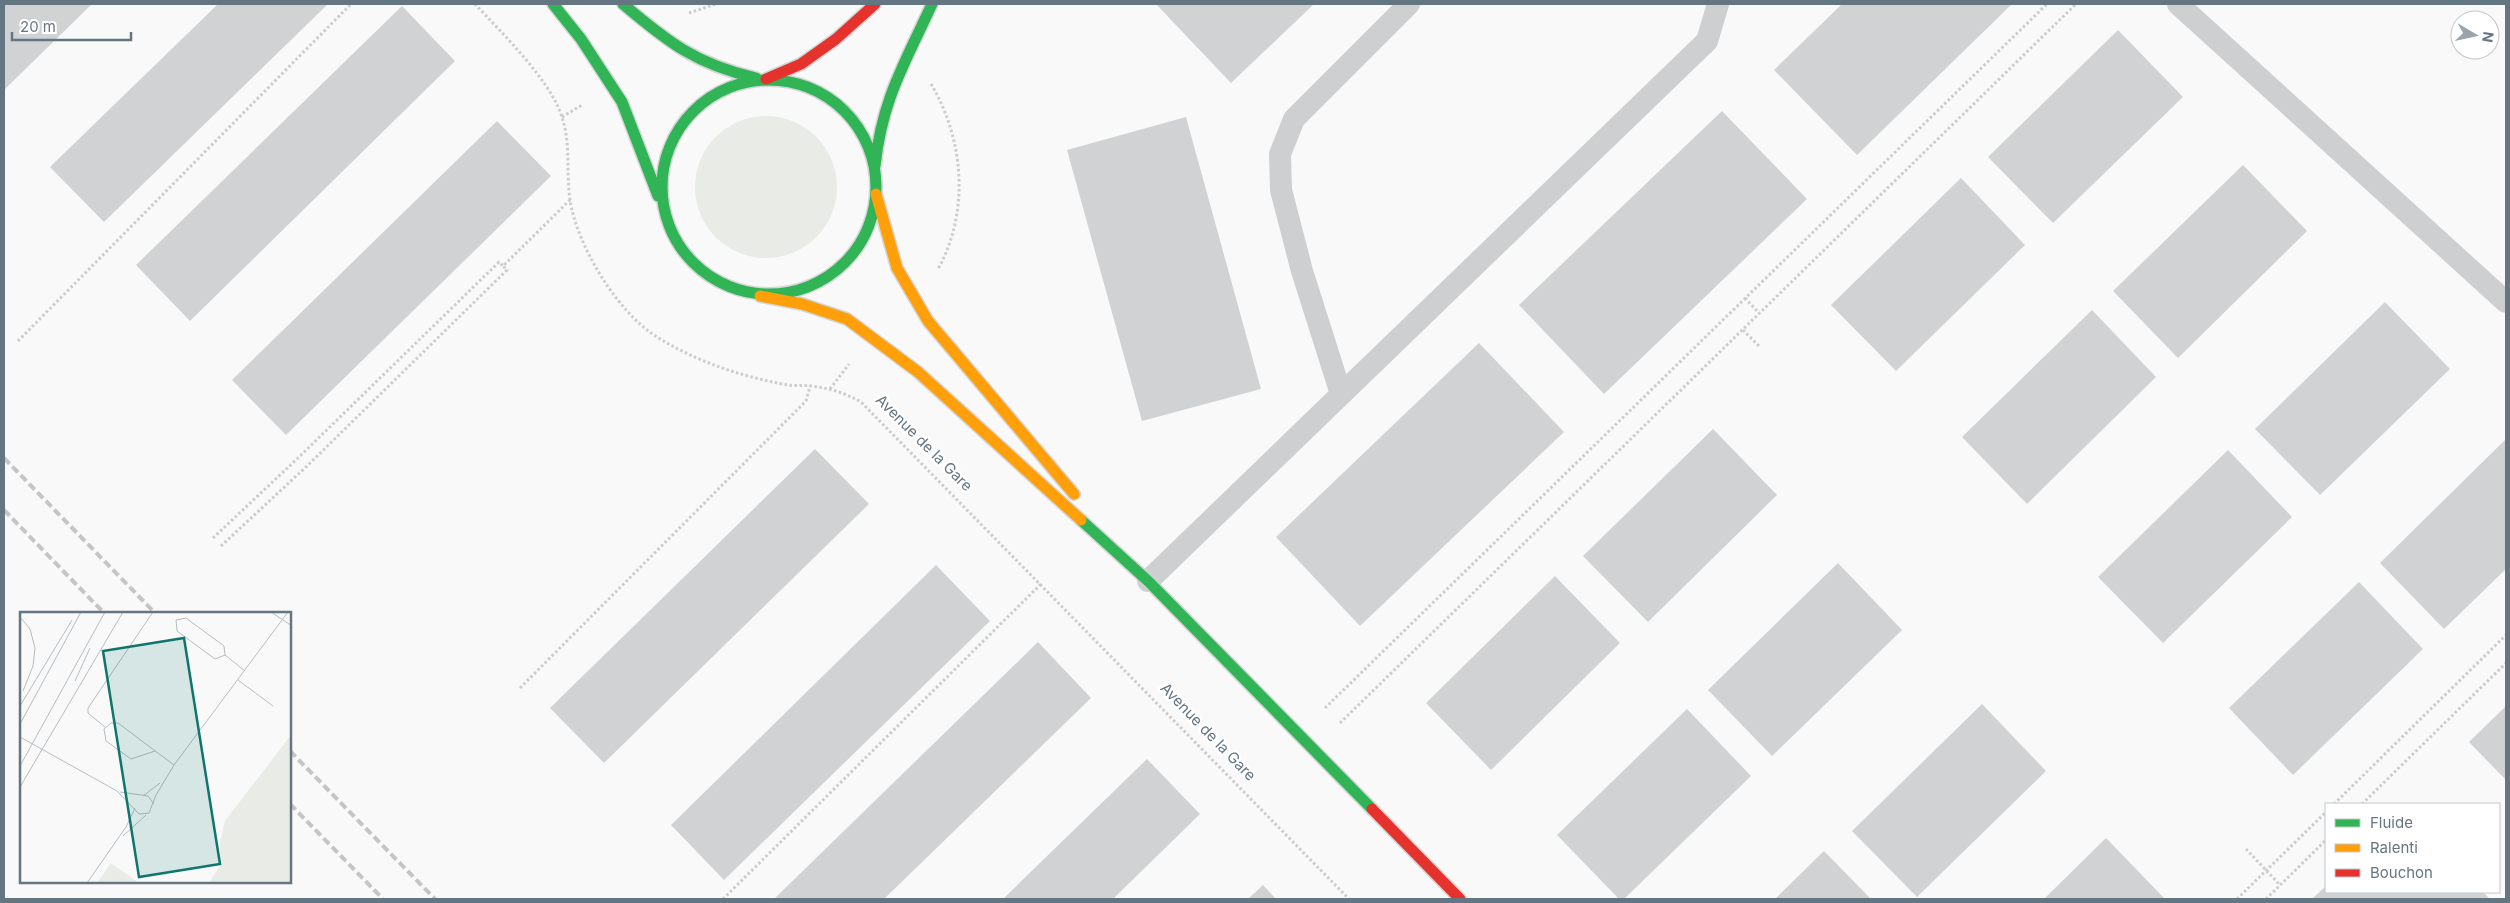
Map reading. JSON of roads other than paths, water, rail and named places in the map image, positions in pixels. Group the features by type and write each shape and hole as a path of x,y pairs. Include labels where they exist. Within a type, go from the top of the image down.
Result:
{"street":[{"path":"553,4 582,39 622,102 671,227 684,251 703,272 738,290 828,312 847,319 918,372 1148,581 1460,899"},
{"path":"624,4 656,33 710,65 803,87 826,98 844,111 859,128 869,149 874,178 897,268 928,321 1148,581"},
{"path":"671,227 666,206 664,168 676,132 686,116 711,94 742,82 763,79 801,64 836,39 875,4"},
{"path":"760,296 786,294 811,286 828,277 844,263 868,224 874,201 878,137 893,87 905,56 932,4"}],"lane":[{"path":"1341,394 1302,270 1281,190 1280,154 1294,119 1409,4"},
{"path":"1148,581 1707,41 1718,4"},
{"path":"2178,4 2506,302"}],"railway":[{"path":"4,458 154,612"},
{"path":"4,510 103,612"},
{"path":"291,752 435,899"},
{"path":"291,805 383,899"}]}
